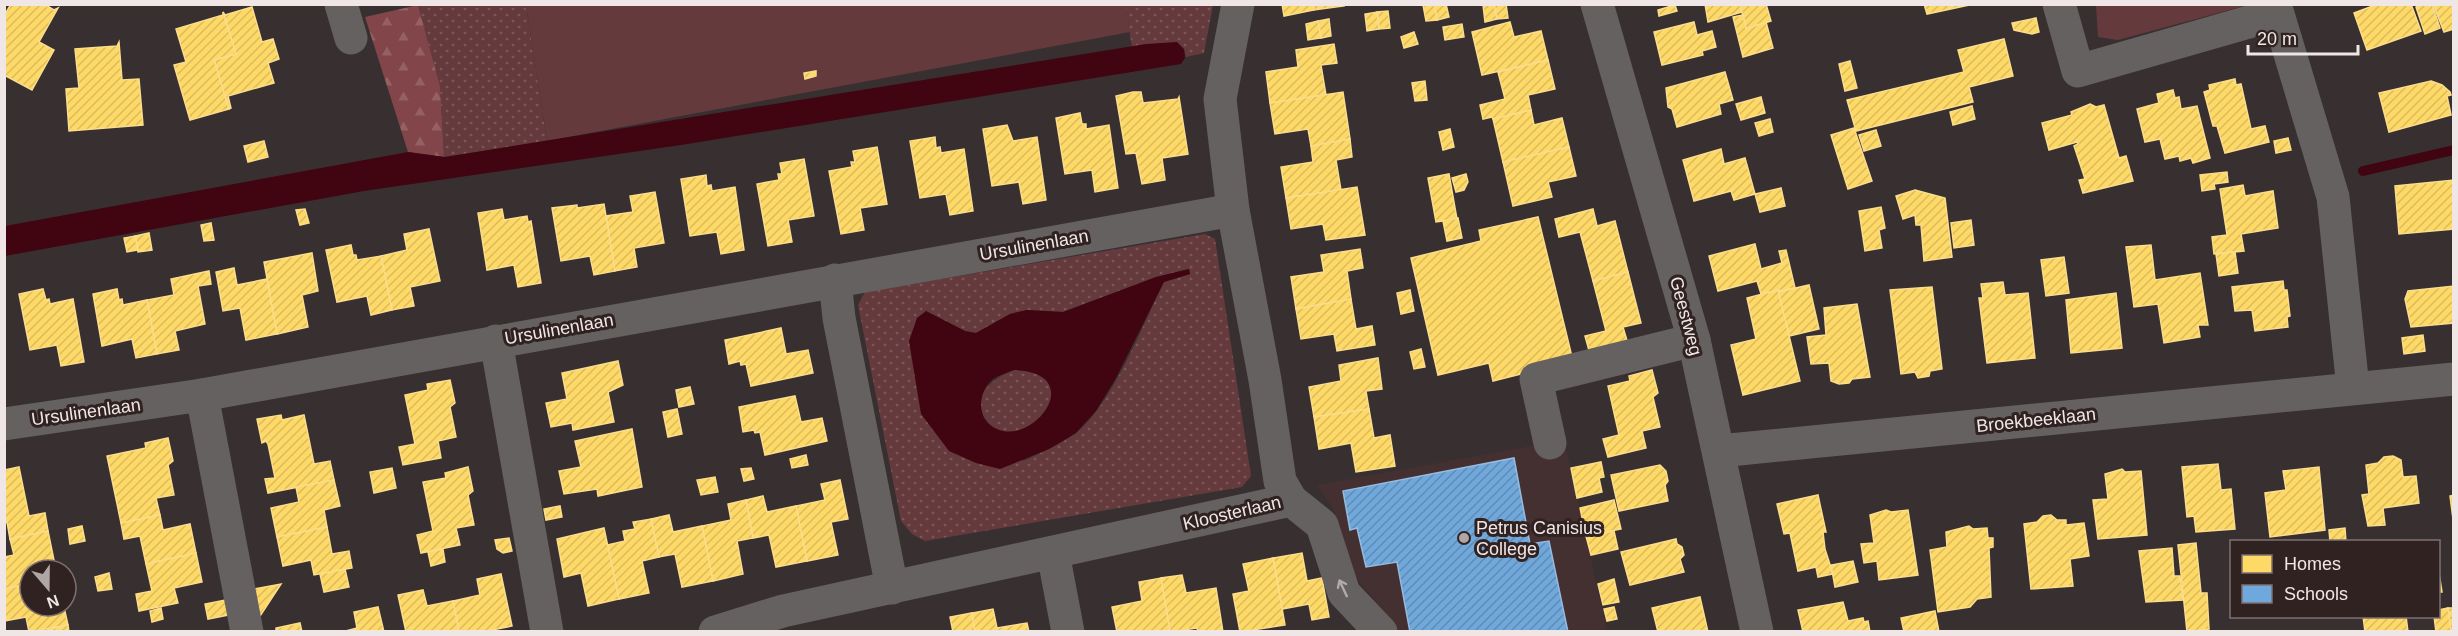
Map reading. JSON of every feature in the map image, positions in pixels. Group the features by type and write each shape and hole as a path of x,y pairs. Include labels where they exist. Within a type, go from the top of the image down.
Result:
{"street":[{"path":"341,4 351,38"},
{"name":"Kloosterlaan","path":"715,632 783,611 1291,500 1280,480 1265,380 1233,210 1220,99 1238,4"},
{"name":"Geestweg","path":"1597,4 1694,340 1756,632"},
{"path":"2059,4 2078,71 2276,9 2333,197 2354,388"},
{"name":"Ursulinenlaan","path":"4,424 202,395 1233,210"},
{"path":"835,280 839,318 892,588"},
{"path":"1550,443 1536,379 1694,340"},
{"name":"Ursulinenlaan","path":"496,341 547,632"},
{"name":"Broekbeeklaan","path":"1719,451 2454,379"},
{"path":"202,395 247,632"},
{"path":"1291,500 1322,525 1344,593 1381,632"},
{"path":"1053,553 1068,632"}],"shaded area":[{"path":"1125,4 1130,32 547,141 526,5"},
{"path":"418,5 526,5 547,141 444,157 440,86"},
{"path":"1125,5 1213,5 1204,53 1186,57 1184,49 1146,44 1132,47"},
{"path":"2096,5 2248,5 2118,40 2098,37"},
{"path":"1177,42 1184,49 1185,58 1181,64 681,145 364,191 5,256 5,226 408,152 445,157 1146,44"},
{"path":"1205,234 1215,239 1251,476 1242,487 925,541 912,534 901,521 858,305 865,292","holes":["1189,269 1190,274 1164,282 1126,363 1090,420 1070,437 1023,461 909,341 926,311 965,331 976,333 1010,314 1027,310 1063,312 1156,277"]},
{"path":"1189,269 1190,274 1164,282 1116,378 1096,411 1076,433 1049,449 1000,469 976,463 949,451 921,414 909,341 917,318 926,311 965,331 976,333 1010,314 1027,310 1063,312 1156,277","holes":["1014,370 1036,374 1048,383 1051,394 1048,407 1039,419 1026,427 1012,431 997,429 990,425 985,420 981,406 984,391 993,379"]},
{"path":"1014,370 1038,375 1050,384 1052,397 1046,410 1035,421 1021,430 1006,432 993,427 985,418 980,409 980,401 988,386 1004,374"},
{"name":"Petrus Canisius College","path":"1564,440 1607,631 1400,631 1348,567 1334,510 1317,485"}],"green space":[{"path":"418,5 440,86 444,157 408,152 365,17"}],"building: Homes":[{"path":"11,4 44,4 54,10 58,8 39,42 54,50 32,90 4,75 4,16"},
{"path":"1282,4 1313,4 1314,10 1284,16"},
{"path":"1313,4 1343,4 1344,6 1314,10"},
{"path":"1434,4 1446,4 1449,17 1437,20"},
{"path":"1434,4 1437,20 1426,21 1423,5"},
{"path":"1494,4 1497,19 1485,22 1483,5"},
{"path":"1494,4 1506,4 1508,18 1497,19"},
{"path":"1705,4 1740,4 1742,12 1708,22"},
{"path":"1740,4 1766,4 1771,21 1746,29"},
{"path":"1924,4 1974,4 1927,14"},
{"path":"2378,4 2411,4 2421,31 2367,50 2354,13"},
{"path":"2421,4 2432,4 2440,28 2425,34 2416,7"},
{"path":"2433,4 2454,4 2454,29 2444,32"},
{"path":"1675,5 1677,11 1659,16 1658,10"},
{"path":"252,7 262,42 273,39 279,59 268,63 274,83 228,96 231,108 229,109 214,60 236,54 223,12 225,15"},
{"path":"1388,11 1390,28 1379,29 1377,12"},
{"path":"223,12 236,54 214,60 229,109 190,120 174,65 186,62 176,29 223,15"},
{"path":"1377,12 1379,29 1367,31 1365,14"},
{"path":"1743,15 1746,29 1766,22 1773,48 1743,57 1733,17"},
{"path":"2036,18 2039,32 2032,34 2014,30 2012,23"},
{"path":"1329,19 1331,36 1321,38 1318,21"},
{"path":"1318,21 1321,38 1308,40 1306,24"},
{"path":"1510,22 1514,37 1541,31 1548,60 1482,75 1472,32"},
{"path":"1694,22 1697,35 1712,31 1716,47 1702,51 1703,55 1662,65 1654,32"},
{"path":"1462,24 1464,37 1445,40 1443,27"},
{"path":"1414,32 1418,44 1404,48 1401,37"},
{"path":"2004,39 2013,76 1969,87 1973,102 1856,131 1847,100 1964,72 1958,50"},
{"path":"119,42 122,80 139,79 143,125 69,131 66,89 79,88 75,49 117,46"},
{"path":"1334,44 1337,63 1321,65 1326,95 1270,103 1266,72 1298,67 1296,50"},
{"path":"1548,60 1555,89 1528,95 1531,110 1493,119 1492,117 1483,119 1480,105 1505,99 1498,72"},
{"path":"1850,61 1857,88 1845,91 1839,64"},
{"path":"816,71 816,76 805,79 804,73"},
{"path":"1725,72 1733,100 1719,104 1721,114 1677,127 1672,109 1668,107 1666,88"},
{"path":"2235,79 2236,85 2241,84 2251,129 2265,126 2269,142 2225,153 2217,126 2213,126 2204,92 2210,90 2209,85"},
{"path":"1425,81 1427,100 1415,101 1412,83"},
{"path":"2431,81 2442,85 2450,92 2451,95 2447,96 2451,115 2389,132 2379,93"},
{"path":"2173,90 2175,98 2179,97 2181,109 2197,106 2210,158 2193,163 2191,158 2180,161 2179,156 2165,159 2160,139 2145,142 2137,109 2159,103 2157,94"},
{"path":"1141,92 1143,103 1178,99 1179,97 1188,154 1162,158 1165,180 1142,184 1136,153 1126,154 1116,96"},
{"path":"1343,92 1350,139 1311,146 1308,129 1275,134 1270,103"},
{"path":"1761,97 1765,113 1741,120 1736,104"},
{"path":"2090,104 2096,107 2104,105 2119,158 2126,156 2133,181 2083,193 2079,180 2085,179 2074,146 2078,144 2077,142 2049,150 2042,123 2072,115 2071,112"},
{"path":"1972,106 1975,119 1953,125 1950,112"},
{"path":"1531,110 1534,125 1562,118 1569,147 1503,162 1493,119"},
{"path":"1080,113 1082,124 1086,124 1086,129 1109,125 1118,188 1095,192 1092,170 1065,174 1056,118"},
{"path":"1770,119 1773,132 1759,136 1755,123"},
{"path":"1007,125 1013,141 1037,137 1046,200 1023,204 1019,182 992,186 983,129"},
{"path":"1854,128 1872,181 1848,189 1831,135"},
{"path":"1450,129 1454,147 1443,150 1439,132"},
{"path":"1876,130 1881,146 1864,151 1859,135"},
{"path":"935,137 936,148 940,147 941,153 964,149 973,211 950,215 946,194 920,198 910,141"},
{"path":"2288,138 2291,150 2276,153 2274,141"},
{"path":"1350,139 1352,157 1336,160 1341,190 1286,198 1281,167 1313,162 1311,146"},
{"path":"264,141 268,157 248,162 244,146"},
{"path":"877,147 887,204 860,208 864,230 841,234 829,171 852,167 851,162 855,162 853,151"},
{"path":"1569,147 1576,176 1548,182 1552,197 1513,206 1503,162"},
{"path":"1721,149 1724,164 1745,158 1755,194 1734,200 1731,191 1694,201 1683,160"},
{"path":"804,159 814,216 788,220 792,242 768,246 757,184 779,180 778,174 782,174 780,163"},
{"path":"2227,172 2228,182 2214,184 2215,189 2202,191 2200,175"},
{"path":"1449,174 1457,219 1436,222 1428,178"},
{"path":"1466,174 1468,182 1464,190 1456,192 1452,178"},
{"path":"706,175 707,186 711,185 712,191 735,187 744,250 721,254 717,232 690,236 681,179"},
{"path":"2454,180 2454,229 2399,234 2395,186"},
{"path":"2243,185 2245,196 2273,191 2278,228 2241,234 2244,251 2214,254 2212,237 2227,235 2220,189"},
{"path":"1357,187 1365,235 1326,240 1323,224 1291,229 1286,198"},
{"path":"1781,188 1785,206 1760,212 1755,194"},
{"path":"1915,190 1945,198 1952,257 1924,261 1921,225 1916,225 1915,215 1903,219 1896,196"},
{"path":"655,192 664,243 634,248 637,267 615,271 606,216 633,212 630,196"},
{"path":"604,204 615,271 594,275 590,256 561,261 552,208 577,205 577,208"},
{"path":"1881,207 1885,228 1879,230 1882,248 1865,251 1859,211"},
{"path":"305,209 309,223 300,225 296,210"},
{"path":"502,209 504,220 527,216 528,222 531,221 541,283 518,287 514,265 487,270 478,213"},
{"path":"1593,209 1597,226 1615,221 1628,272 1593,281 1580,232 1559,237 1555,219"},
{"path":"1538,217 1573,361 1493,381 1489,363 1438,375 1411,258 1481,241 1479,230"},
{"path":"1458,218 1462,238 1447,241 1443,221"},
{"path":"1971,220 1974,245 1954,248 1951,223"},
{"path":"211,223 214,240 204,241 201,225"},
{"path":"429,229 440,281 410,287 414,306 392,310 381,256 407,250 404,234"},
{"path":"149,233 152,250 138,252 135,236"},
{"path":"135,236 138,250 127,252 124,238"},
{"path":"1755,244 1761,269 1782,263 1779,251 1786,250 1795,288 1761,294 1757,281 1718,291 1709,256"},
{"path":"351,245 353,255 356,255 357,260 381,256 392,310 371,315 367,296 337,302 326,250"},
{"path":"2151,245 2155,280 2200,273 2208,325 2198,325 2200,337 2164,343 2158,304 2134,307 2126,247"},
{"path":"1360,249 1363,268 1347,271 1351,299 1296,309 1291,277 1324,272 1321,255"},
{"path":"2235,252 2238,273 2219,276 2216,254"},
{"path":"312,253 318,291 302,295 308,327 277,334 264,262"},
{"path":"2064,257 2069,293 2046,296 2041,260"},
{"path":"234,268 237,285 267,279 277,334 246,340 240,308 223,311 216,272"},
{"path":"209,271 211,284 198,286 205,324 175,331 179,350 157,354 147,300 174,295 171,279"},
{"path":"1628,272 1641,323 1623,327 1628,344 1590,354 1585,336 1606,331 1593,281"},
{"path":"2283,281 2284,290 2287,290 2290,316 2287,317 2288,327 2255,331 2252,310 2235,311 2232,287"},
{"path":"2003,282 2005,295 2028,293 2035,358 1987,363 1979,298 1983,298 1981,284"},
{"path":"1809,285 1819,329 1789,336 1778,292"},
{"path":"2454,286 2454,323 2411,327 2405,299 2408,291"},
{"path":"1932,287 1942,369 1930,371 1929,376 1918,378 1915,372 1901,374 1890,290"},
{"path":"43,289 46,300 49,299 50,304 73,299 84,362 61,366 57,345 30,350 19,294"},
{"path":"117,289 119,300 122,299 123,305 147,300 157,354 136,358 132,339 102,346 93,294"},
{"path":"1410,290 1414,311 1401,314 1397,293"},
{"path":"1778,290 1800,381 1743,395 1731,345 1756,339 1747,298"},
{"path":"2116,293 2122,348 2071,353 2066,300"},
{"path":"1351,299 1356,329 1372,326 1375,345 1337,351 1334,334 1301,339 1296,309"},
{"path":"1857,304 1870,377 1852,379 1849,383 1839,384 1831,381 1829,363 1811,364 1807,337 1826,335 1824,308"},
{"path":"781,328 786,354 808,350 813,373 751,386 746,364 741,365 740,361 729,364 725,340"},
{"path":"2423,335 2425,351 2404,354 2402,338"},
{"path":"1421,349 1425,367 1414,369 1410,352"},
{"path":"1378,358 1382,389 1366,391 1369,409 1314,417 1309,387 1341,381 1339,365"},
{"path":"618,361 623,385 608,392 614,422 573,430 572,423 551,427 546,403 567,399 562,373"},
{"path":"1652,370 1658,393 1653,397 1660,427 1642,431 1646,448 1608,457 1603,439 1619,435 1608,386 1630,381 1629,376"},
{"path":"450,380 455,403 450,407 456,437 438,441 441,458 403,465 399,447 415,444 405,395 428,390 427,384"},
{"path":"690,387 694,404 679,407 676,390"},
{"path":"795,396 801,422 822,418 827,441 765,455 760,432 755,433 754,430 743,432 739,407"},
{"path":"677,409 682,434 668,437 663,412"},
{"path":"1369,409 1374,438 1390,435 1395,466 1356,472 1351,443 1319,449 1314,417"},
{"path":"281,415 282,420 304,415 314,464 330,461 334,480 268,493 265,479 275,478 268,444 266,441 262,443 257,419"},
{"path":"632,429 642,487 598,496 597,489 564,494 559,471 581,467 575,441"},
{"path":"168,438 173,461 168,465 174,495 156,498 160,515 121,523 107,456 146,448 145,443"},
{"path":"806,455 808,465 792,468 790,459"},
{"path":"2393,456 2401,460 2403,477 2416,476 2419,503 2383,508 2385,525 2368,526 2362,495 2369,494 2366,465 2378,463 2384,457"},
{"path":"1601,462 1604,477 1599,478 1602,492 1577,498 1571,468"},
{"path":"2218,464 2221,490 2231,489 2235,529 2196,532 2194,516 2187,517 2182,467"},
{"path":"1660,465 1666,471 1668,481 1665,485 1668,501 1619,511 1611,475"},
{"path":"19,467 29,516 45,513 48,531 10,539 7,522 4,523 4,470"},
{"path":"468,467 473,491 468,495 474,525 456,528 460,545 421,553 417,535 433,531 423,482 446,478 445,473"},
{"path":"2319,467 2325,530 2270,537 2265,493 2286,490 2283,471"},
{"path":"392,468 396,488 374,493 370,472"},
{"path":"751,468 754,479 744,481 741,469"},
{"path":"2122,469 2125,472 2141,471 2147,535 2098,539 2093,500 2108,499 2105,474"},
{"path":"715,477 718,492 701,495 697,480"},
{"path":"334,480 340,506 324,510 327,527 277,537 271,508 299,502 296,487"},
{"path":"840,480 848,519 831,522 838,555 807,561 796,506 825,500 821,484"},
{"path":"1818,495 1826,532 1823,532 1825,549 1833,574 1818,577 1816,567 1798,571 1790,533 1784,534 1777,504"},
{"path":"2454,495 2454,527 2450,496"},
{"path":"763,496 767,512 796,506 807,561 776,567 769,535 753,538 746,500"},
{"path":"746,500 753,538 737,541 743,574 713,581 702,526 731,520 728,504"},
{"path":"1614,500 1621,529 1586,536 1580,508"},
{"path":"560,506 562,517 546,520 544,509"},
{"path":"1886,510 1891,512 1908,510 1918,575 1879,580 1877,561 1864,563 1861,544 1874,543 1870,515"},
{"path":"160,515 163,530 190,524 196,553 146,564 140,536 124,539 121,523"},
{"path":"669,515 673,532 702,526 713,581 682,587 675,554 659,557 651,519"},
{"path":"2051,515 2057,520 2066,520 2066,525 2084,523 2089,556 2070,559 2073,586 2031,589 2024,524 2037,522 2043,516"},
{"path":"651,519 659,557 642,561 649,593 619,599 607,545 625,541 623,531 635,529 633,522"},
{"path":"82,526 85,541 70,544 68,529"},
{"path":"1969,526 1973,529 1987,528 1988,538 1993,538 1993,547 1989,548 1991,597 1977,599 1970,607 1938,612 1930,550 1947,547 1946,532"},
{"path":"327,527 332,554 349,551 352,568 314,575 311,560 283,566 277,537"},
{"path":"604,528 619,599 588,606 581,573 564,577 557,539"},
{"path":"2345,528 2346,540 2330,540 2329,530"},
{"path":"48,531 54,558 18,558 18,586 4,589 4,557 14,555 10,539"},
{"path":"1614,531 1618,549 1591,555 1586,536"},
{"path":"509,538 512,551 503,553 497,549 495,540"},
{"path":"1676,539 1684,555 1680,559 1684,572 1630,585 1621,552"},
{"path":"2196,543 2201,593 2207,593 2209,629 2187,632 2178,545"},
{"path":"2172,548 2174,576 2180,576 2183,600 2146,602 2139,551"},
{"path":"443,549 445,562 431,566 428,552"},
{"path":"196,553 202,582 174,588 178,603 139,611 136,594 152,591 146,564"},
{"path":"1302,553 1307,581 1322,578 1329,617 1312,620 1309,604 1282,609 1273,558"},
{"path":"1273,558 1285,625 1240,632 1233,594 1249,591 1243,564"},
{"path":"1853,561 1858,582 1835,587 1831,565"},
{"path":"345,569 349,587 324,592 320,574"},
{"path":"109,573 112,589 98,591 95,577"},
{"path":"501,574 512,626 482,632 459,632 453,601 480,595 477,579"},
{"path":"1182,575 1186,593 1216,588 1223,632 1198,632 1197,628 1170,632 1161,578"},
{"path":"1161,578 1170,632 1117,632 1112,607 1142,601 1139,582"},
{"path":"1614,579 1619,602 1603,605 1598,584"},
{"path":"281,584 260,616 254,589"},
{"path":"18,586 18,618 20,618 4,621 4,589"},
{"path":"423,590 427,606 453,601 459,632 406,632 398,595"},
{"path":"1700,597 1708,632 1658,632 1652,608"},
{"path":"225,600 229,615 208,619 205,604"},
{"path":"1843,602 1848,621 1863,618 1864,622 1868,621 1870,632 1803,632 1798,610"},
{"path":"378,607 384,632 342,632 357,628 354,612"},
{"path":"1614,607 1617,619 1607,621 1604,609"},
{"path":"161,608 163,619 152,622 150,611"},
{"path":"2448,608 2454,608 2454,632 2451,632"},
{"path":"2448,608 2451,632 2436,632 2434,618 2440,618 2440,610"},
{"path":"993,609 997,628 1027,623 1029,632 975,632 972,613"},
{"path":"1935,611 1939,632 1904,632 1901,618"},
{"path":"972,613 975,632 953,632 950,617"},
{"path":"26,618 66,618 68,625 29,632"},
{"path":"2363,618 2406,618 2408,632 2365,632"},
{"path":"300,623 302,632 276,632 276,628"},
{"path":"68,625 69,632 42,632 42,631"}],"building: Schools":[{"name":"Petrus Canisius College","path":"1514,458 1530,544 1549,541 1568,632 1410,632 1397,562 1366,567 1357,528 1350,530 1343,491"}],"waterway":[{"path":"2363,171 2454,150"}],"place":[{"name":"Petrus Canisius College","path":"1464,538"}]}
